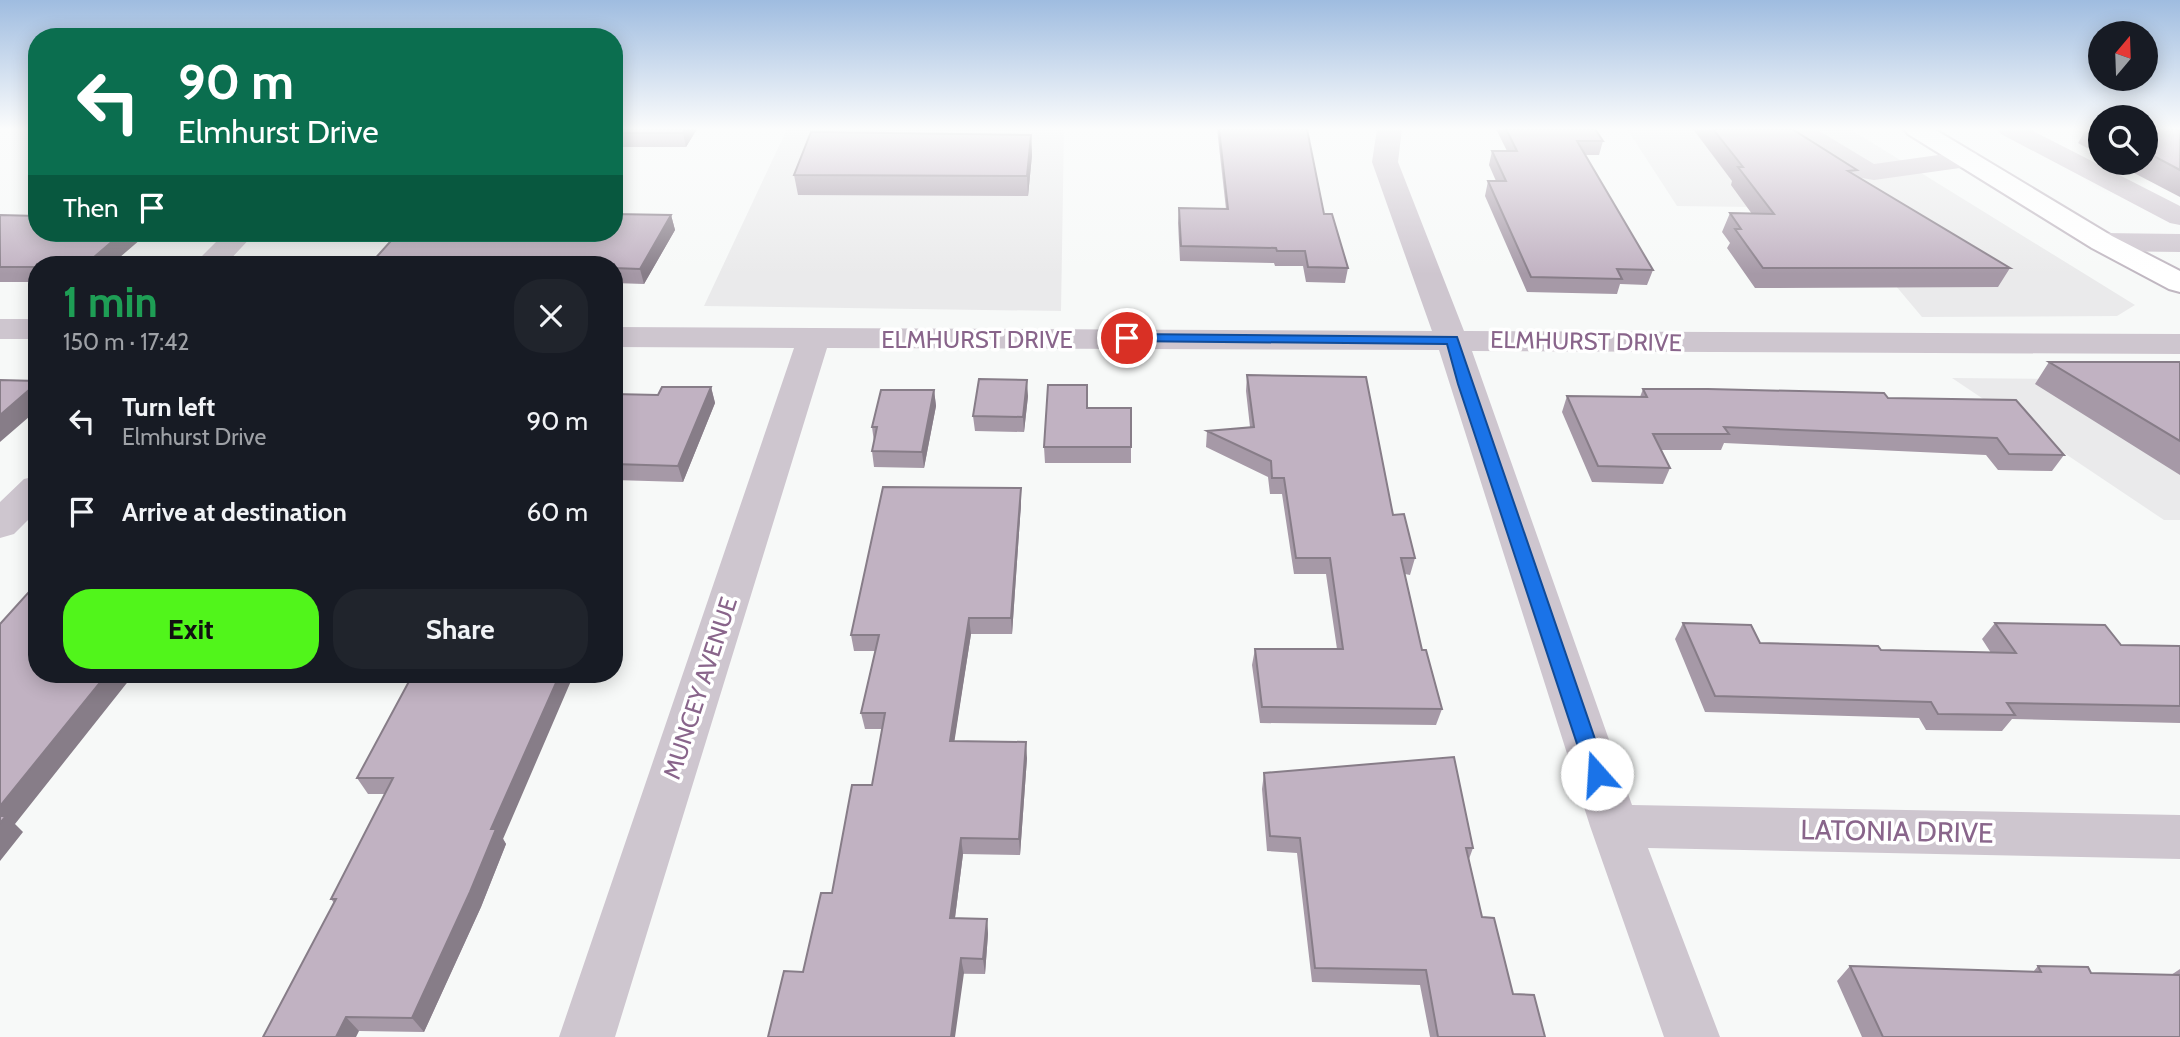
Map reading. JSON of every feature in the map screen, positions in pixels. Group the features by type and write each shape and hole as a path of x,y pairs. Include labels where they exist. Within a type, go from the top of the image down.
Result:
{"main road":[{"path":"1997,177 2102,242 2180,283"}],"street":[{"path":"1391,177 1436,304 1452,340 1615,826 1692,1037"},
{"path":"2102,177 2180,218"},
{"path":"217,256 232,242"},
{"path":"2102,242 2180,243"},
{"path":"0,329 28,329"},
{"name":"ELMHURST DRIVE","path":"623,337 2180,344"},
{"name":"MUNCEY AVENUE","path":"587,1037 813,339"},
{"path":"0,525 28,497"},
{"name":"LATONIA DRIVE","path":"1615,826 2180,837"}],"shaded area":[{"path":"764,177 1063,177 1061,311 704,306"},
{"path":"1658,177 1928,177 2135,305 2117,316 1922,317 1821,197 1751,207 1677,206"},
{"path":"1952,378 2180,380 2180,520 2164,520"}],"building":[{"path":"1224,177 1317,177 1324,214 1332,214 1348,268 1308,267 1305,251 1181,246 1179,208 1228,209"},
{"path":"1504,177 1598,177 1653,270 1617,269 1622,279 1531,277 1488,181 1506,181"},
{"path":"1746,177 1859,177 2010,268 1763,268 1735,229 1741,229 1730,213 1774,214"},
{"path":"623,214 671,215 640,269 623,268 623,256 377,256 390,242 623,242"},
{"path":"0,215 28,216 28,242 112,242 95,256 28,256 28,267 0,267"},
{"path":"2049,362 2180,362 2180,441"},
{"path":"1247,375 1366,377 1393,515 1404,514 1415,558 1401,558 1422,650 1426,650 1442,709 1262,707 1255,649 1343,649 1330,558 1296,558 1284,478 1272,478 1271,461 1207,431 1254,427"},
{"path":"979,379 1027,380 1023,417 973,416"},
{"path":"0,380 28,381 28,391 0,415"},
{"path":"1048,385 1087,385 1087,408 1131,408 1131,447 1044,447"},
{"path":"662,387 711,387 678,466 623,464 623,394 658,395"},
{"path":"1643,389 1884,393 1888,398 2016,400 2064,455 2009,454 1997,438 1724,427 1729,434 1653,434 1670,468 1598,466 1567,396 1647,397"},
{"path":"881,390 934,390 922,452 872,451 877,427 872,427"},
{"path":"883,487 1021,488 1011,618 969,618 950,741 1026,742 1019,839 961,838 950,918 987,919 983,959 961,958 951,1037 768,1037 784,971 803,972 821,893 832,893 852,785 872,785 885,713 861,713 879,635 851,635"},
{"path":"28,593 28,683 100,683 0,806 0,624"},
{"path":"1683,623 1751,625 1760,643 1878,646 1881,650 2016,653 1995,623 2105,625 2121,645 2180,646 2180,706 2007,703 2015,715 1938,714 1931,702 1715,696"},
{"path":"408,683 556,683 491,829 496,829 470,892 412,1018 346,1017 336,1037 263,1037 336,899 331,899 393,778 357,778"},
{"path":"1454,757 1473,848 1466,848 1482,917 1494,918 1513,994 1534,995 1545,1037 1438,1037 1426,970 1315,968 1300,838 1270,836 1264,773"},
{"path":"1850,966 2041,972 2038,966 2088,967 2091,973 2180,975 2180,1037 1883,1037"}],"route":[{"path":"1127,338 1452,340 1597,774"}]}
